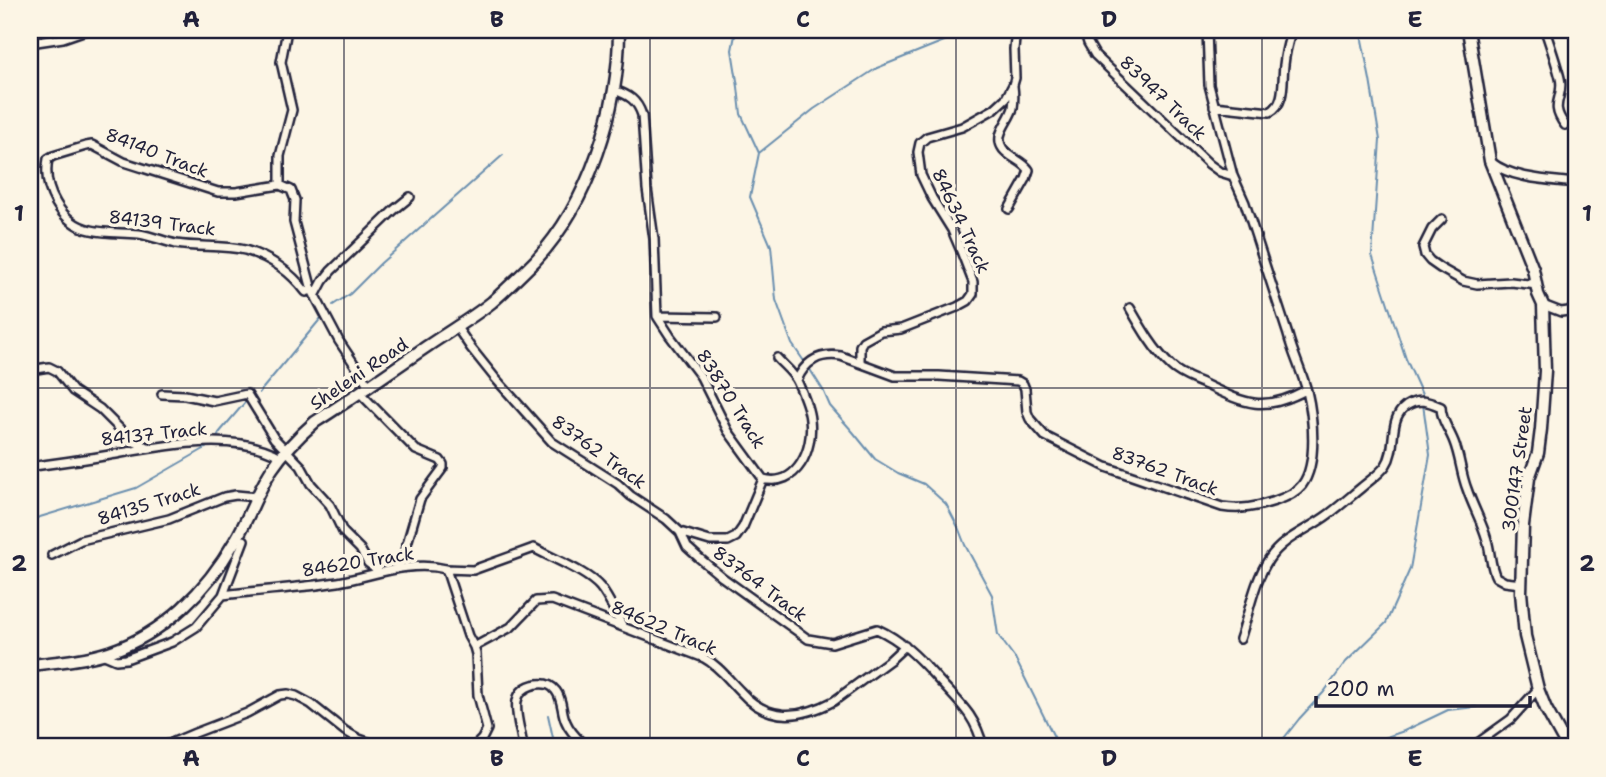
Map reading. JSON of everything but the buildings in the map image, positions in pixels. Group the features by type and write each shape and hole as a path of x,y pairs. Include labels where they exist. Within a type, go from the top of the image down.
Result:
{"street":[{"path":"30,44 63,38 86,30"},
{"path":"288,30 281,62 292,110 280,156 280,185 291,190 295,200 294,222 311,293 364,390 416,450 440,460 443,464 443,468 420,499 404,554 396,569"},
{"name":"Sheleni Road","path":"30,665 102,653 137,640 159,628 181,610 218,569 271,471 316,422 491,302 536,259 554,238 588,178 609,118 618,61 619,30"},
{"path":"1009,209 1029,170 1004,150 1000,140 1012,110 1016,30"},
{"name":"83947 Track","path":"1084,30 1095,55 1209,164 1220,172 1233,176"},
{"name":"83762 Track","path":"797,380 806,364 834,355 895,376 1018,381 1026,389 1030,419 1045,436 1106,467 1222,508 1254,507 1292,494 1302,484 1308,470 1313,438 1306,390 1245,203 1233,176 1209,85 1207,30"},
{"name":"300147 Street","path":"1468,30 1490,161 1533,269 1543,305 1545,371 1541,429 1523,524 1521,584 1525,636 1538,689 1567,747"},
{"path":"1545,30 1560,78 1557,112 1564,125"},
{"path":"1214,106 1270,112 1276,109 1280,100 1290,37"},
{"name":"84634 Track","path":"860,363 860,346 863,341 881,331 901,329 957,307 968,301 973,294 973,282 961,251 921,175 919,147 927,137 962,127 994,109 1006,98 1013,85"},
{"path":"614,90 633,98 642,115 647,189 654,239 657,316 717,317"},
{"name":"84140 Track","path":"48,159 92,145 124,162 218,192 280,185"},
{"name":"84139 Track","path":"48,159 47,177 52,196 74,223 91,230 139,234 175,244 226,246 257,254 279,266 311,293"},
{"path":"1490,161 1511,173 1576,183"},
{"path":"311,293 410,197"},
{"path":"1442,219 1432,229 1423,247 1425,255 1440,268 1464,281 1477,284 1511,282 1537,285"},
{"path":"1543,305 1560,312 1576,310"},
{"path":"1130,309 1145,334 1171,366 1239,401 1251,404 1276,402 1306,390"},
{"name":"83870 Track","path":"657,316 702,377 728,430 763,479"},
{"name":"83762 Track","path":"456,326 487,368 552,442 618,485 680,532 710,541 732,540 740,534 763,479"},
{"path":"763,479 780,480 797,471 805,454 810,431 808,411 797,380 776,358"},
{"path":"30,370 49,367 57,371 73,391 100,409 134,442 149,448"},
{"path":"162,394 214,401 247,394 284,454 301,466 330,505 343,532 380,572"},
{"path":"1240,639 1261,572 1278,547 1328,515 1386,465 1396,417 1408,404 1418,400 1441,407 1441,417 1458,452 1466,489 1484,530 1494,574 1499,580 1521,584"},
{"name":"84137 Track","path":"30,467 187,443 239,444 284,454"},
{"name":"84135 Track","path":"52,555 82,540 169,519 224,497 257,497"},
{"name":"83764 Track","path":"680,532 687,547 698,557 808,639 832,643 877,629 905,646 965,706 979,732 982,747"},
{"path":"102,653 121,660 172,642 196,627 223,595 244,540"},
{"name":"84620 Track","path":"223,595 342,582 396,569 434,566 473,570 534,548 590,577 606,595 622,625"},
{"path":"446,569 464,626 474,647 478,695 487,729 474,747"},
{"name":"84622 Track","path":"474,647 511,626 532,604 540,600 552,600 704,658 722,671 750,702 769,713 783,715 823,707 834,701 905,646"},
{"path":"523,747 516,707 517,697 523,689 543,684 550,685 556,691 566,722 586,747"},
{"path":"1472,747 1511,719 1538,689"},
{"path":"162,747 247,713 279,695 288,694 311,704 345,732 382,747"},
{"path":"183,738 190,747"}],"waterway":[{"path":"736,30 732,50 741,114 759,153"},
{"path":"1360,30 1380,140 1372,255 1406,359 1423,397"},
{"path":"806,364 792,344 776,300 771,246 750,197 759,153 814,109 877,68 959,35"},
{"path":"333,305 350,294 503,155"},
{"path":"259,393 322,317"},
{"path":"809,368 830,406 875,459 924,484 946,504 992,595 998,635 1015,658 1058,747"},
{"path":"216,439 247,400"},
{"path":"1277,747 1346,662 1386,623 1410,569 1430,455 1423,404"},
{"path":"30,520 136,488 211,445"},
{"path":"1349,747 1404,731 1448,710 1476,707"},
{"path":"548,715 555,747"}]}
